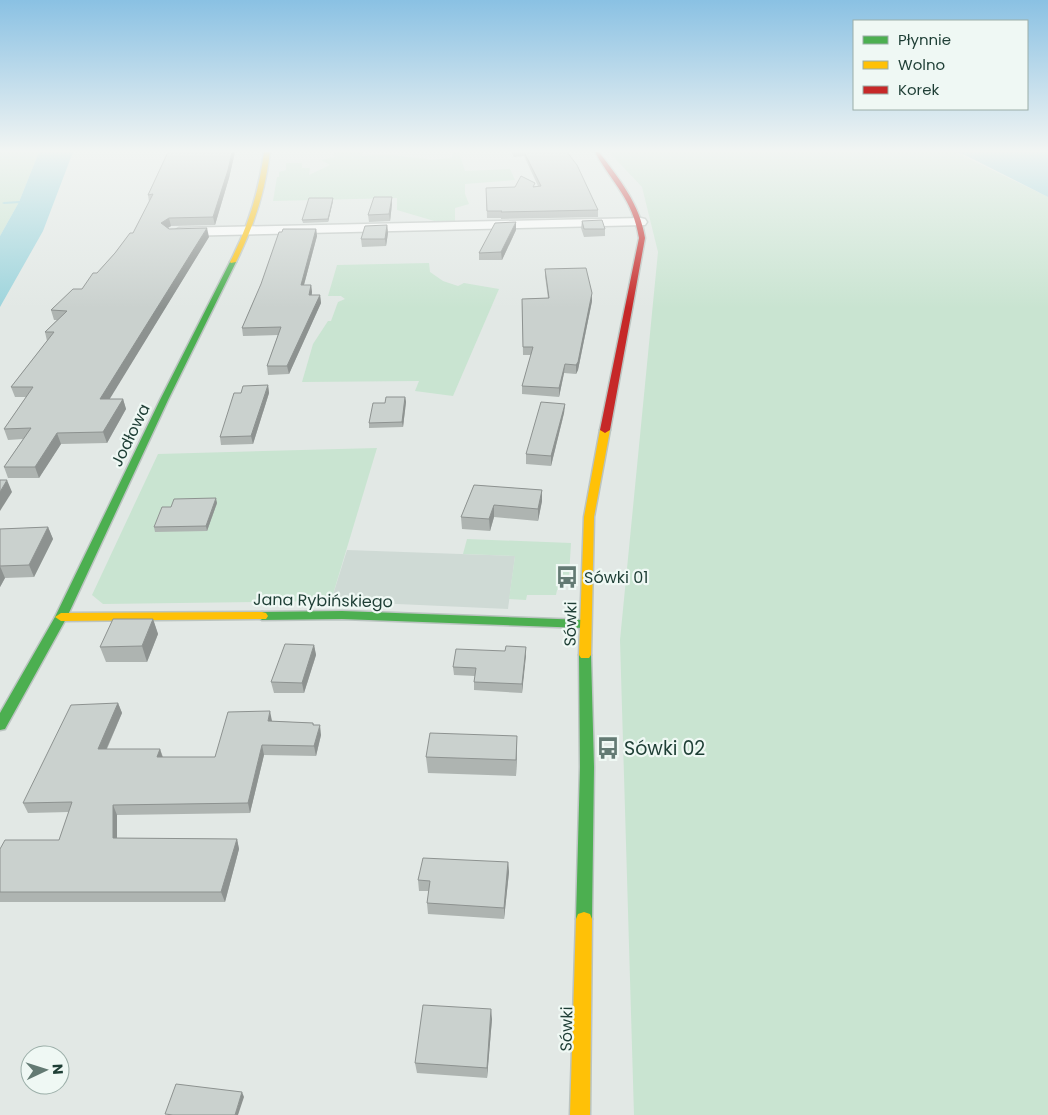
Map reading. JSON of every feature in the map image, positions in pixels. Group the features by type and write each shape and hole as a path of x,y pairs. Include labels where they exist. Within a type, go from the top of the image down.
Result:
{"street":[{"name":"Jodłowa","path":"0,725 61,617 164,400 250,231 258,204"},
{"name":"Sówki","path":"580,1115 587,767 585,624 589,518 642,238 641,222 632,204"},
{"path":"171,232 641,222"},
{"name":"Jana Rybińskiego","path":"61,617 342,615 585,624"}],"shaded area":[{"path":"347,550 515,556 508,609 331,601"}],"green space":[{"path":"0,204 18,204 0,236"},
{"path":"397,204 469,204 455,208 455,223 441,223 397,210"},
{"path":"646,204 1048,204 1048,1115 634,1115 620,640 658,252"},
{"path":"429,263 430,272 443,281 458,286 464,283 499,289 453,396 415,391 419,381 302,382 313,344 328,321 331,321 338,302 345,299 341,296 328,296 337,265"},
{"path":"377,448 331,601 103,604 92,595 158,454"},
{"path":"467,539 571,543 569,576 562,575 560,590 557,590 556,595 527,595 526,600 509,599 515,556 463,554"}],"water":[{"path":"18,204 53,204 43,231 0,307 0,236"}],"building":[{"path":"148,204 217,204 213,217 169,218 161,223 169,229 207,228 100,399 123,399 103,432 57,433 35,467 4,467 31,428 4,429 33,387 11,387 54,332 45,332 67,311 51,310 73,289 82,289 93,273 97,273 130,233 133,233"},
{"path":"307,204 332,204 328,219 302,220"},
{"path":"372,204 391,204 389,214 368,215"},
{"path":"487,204 595,204 598,210 501,212 487,211"},
{"path":"602,220 605,229 584,229 582,221"},
{"path":"516,222 501,252 479,253 495,223"},
{"path":"387,225 385,239 361,239 365,226"},
{"path":"283,229 316,229 301,285 311,285 309,295 320,295 287,366 267,366 281,327 242,328 261,284 279,232 282,232"},
{"path":"586,268 592,293 578,362 576,365 565,364 559,388 522,386 533,347 523,347 522,299 549,298 545,269"},
{"path":"268,385 251,436 220,437 234,393 241,393 243,386"},
{"path":"386,397 405,397 402,422 369,423 373,403 385,403"},
{"path":"541,402 565,404 551,456 526,454"},
{"path":"0,480 7,480 0,492"},
{"path":"474,485 542,490 538,509 494,505 489,519 461,517"},
{"path":"216,498 206,526 154,527 162,507 171,507 174,499"},
{"path":"48,527 29,565 0,566 0,529"},
{"path":"113,619 153,619 142,646 100,647"},
{"path":"285,644 314,645 302,683 271,682"},
{"path":"506,646 526,647 522,684 474,682 476,668 453,667 456,649 505,651"},
{"path":"118,703 98,749 160,749 157,757 215,757 228,712 270,711 268,721 320,725 314,746 262,745 248,803 113,805 113,838 237,839 221,892 0,892 0,849 5,840 59,840 72,802 23,803 71,705"},
{"path":"430,733 517,736 516,760 426,757"},
{"path":"423,858 508,862 504,908 427,903 430,881 418,880"},
{"path":"423,1005 491,1009 487,1068 415,1063"},
{"path":"176,1084 242,1092 235,1115 165,1114"}],"traffic: fast":[{"path":"0,725 61,617 164,400 233,262"},
{"path":"262,616 342,615 585,624"},
{"path":"584,919 587,767 585,655"}],"traffic: slow":[{"path":"233,262 258,204"},
{"path":"585,655 589,517 605,430"},
{"path":"61,617 262,616"},
{"path":"580,1115 584,919"}],"traffic: jam":[{"path":"605,430 642,238 640,226 631,204"}],"place":[{"name":"Sówki 01","path":"567,577"},
{"name":"Sówki 02","path":"608,748"}]}
